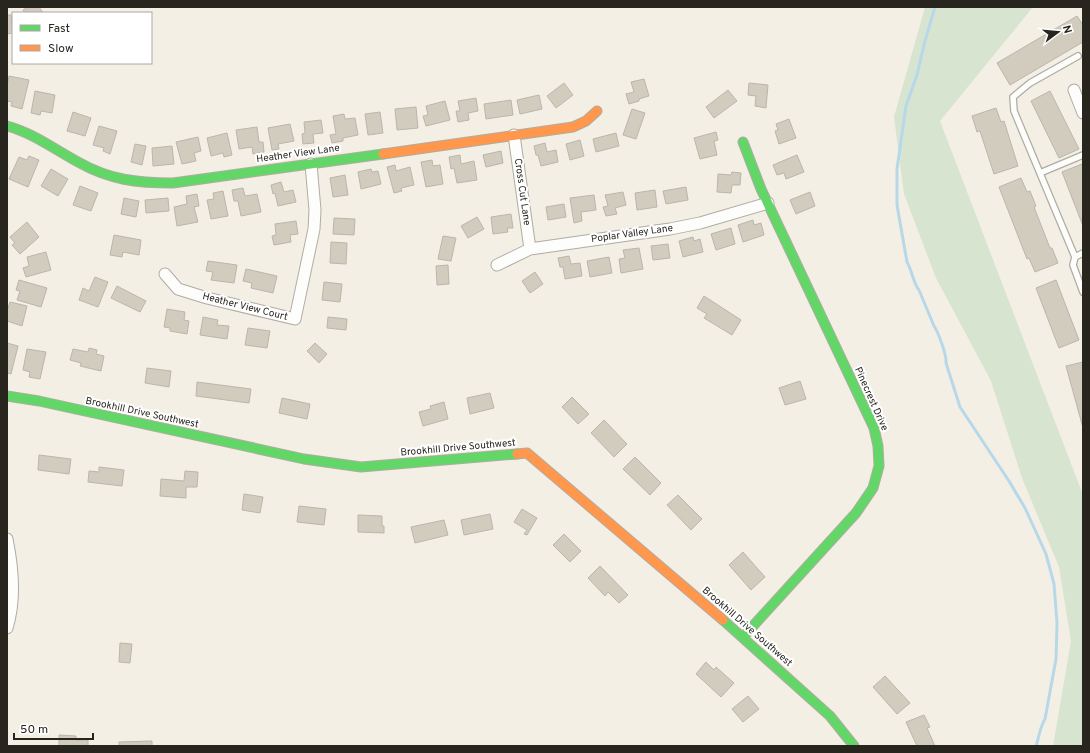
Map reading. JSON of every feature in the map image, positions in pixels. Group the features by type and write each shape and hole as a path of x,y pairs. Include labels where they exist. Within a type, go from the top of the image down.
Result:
{"street":[{"path":"1074,90 1083,113"},
{"name":"Heather View Lane","path":"7,126 14,127 48,144 78,162 130,181 173,183 578,125 590,119 597,111"},
{"name":"Cross Cut Lane","path":"514,135 530,249"},
{"name":"Pinecrest Drive","path":"743,142 768,203 874,428 878,446 879,466 873,488 856,513 743,637"},
{"name":"Heather View Court","path":"165,274 178,289 214,300 295,319 314,229 315,210 311,164"},
{"name":"Poplar Valley Lane","path":"497,265 530,249 670,229 700,223 768,203"},
{"name":"Brookhill Drive Southwest","path":"7,396 39,401 304,459 361,467 527,453 743,637 830,716 854,746"},
{"path":"7,539 11,560 10,587 13,594 7,628"}],"lane":[{"path":"1078,56 1030,84 1013,97 1014,111 1075,256 1073,265 1083,292"},
{"path":"1040,173 1083,155"},
{"path":"1075,256 1083,253"}],"green space":[{"path":"925,7 1033,7 940,121 1083,495 1083,746 1053,746 1071,641 1059,567 1022,478 991,381 936,278 904,194 894,117"}],"building":[{"path":"28,7 39,7 42,12 24,12 23,10"},
{"path":"7,15 11,15 12,33 7,34"},
{"path":"1077,16 1083,25 1083,42 1010,85 997,63"},
{"path":"9,76 29,80 22,109 11,106 12,102 7,101"},
{"path":"644,79 649,96 629,104 626,94 634,92 631,82"},
{"path":"564,83 573,95 556,108 547,96"},
{"path":"749,83 768,85 766,108 755,106 756,96 748,95"},
{"path":"728,90 737,101 714,118 706,107"},
{"path":"35,91 55,95 52,113 41,111 40,115 31,113"},
{"path":"1050,91 1079,149 1059,158 1031,101"},
{"path":"539,95 542,109 520,114 517,100"},
{"path":"476,98 478,111 468,113 469,120 458,122 456,111 460,111 458,101"},
{"path":"511,100 513,115 486,119 484,104"},
{"path":"445,101 450,120 426,126 423,116 428,115 426,106"},
{"path":"416,107 418,128 397,130 395,109"},
{"path":"996,108 1001,122 1004,121 1018,166 994,174 980,131 977,132 972,116"},
{"path":"632,109 645,113 636,139 623,135"},
{"path":"73,112 91,118 85,136 67,131"},
{"path":"380,112 383,133 368,135 365,114"},
{"path":"344,114 345,119 355,118 358,135 343,138 343,141 332,143 330,135 336,134 333,116"},
{"path":"789,119 796,138 779,144 775,131 778,130 776,124"},
{"path":"321,120 323,133 313,134 314,143 303,144 302,134 305,133 304,122"},
{"path":"290,124 294,141 278,144 279,149 272,150 268,128"},
{"path":"99,126 117,131 110,154 103,151 104,148 93,145"},
{"path":"257,127 259,142 263,142 264,152 253,154 252,147 239,149 236,130"},
{"path":"716,132 718,140 714,141 717,155 700,159 694,138"},
{"path":"227,133 232,155 224,157 223,153 211,156 207,138"},
{"path":"616,133 619,146 596,152 593,139"},
{"path":"198,137 201,151 194,153 196,161 182,164 176,142"},
{"path":"580,140 584,156 570,160 566,144"},
{"path":"545,143 547,152 556,150 558,162 541,166 534,146"},
{"path":"135,144 146,146 142,165 131,162"},
{"path":"172,146 174,164 153,166 152,148"},
{"path":"501,151 503,163 486,167 483,155"},
{"path":"460,155 461,164 474,161 477,180 457,183 454,168 451,169 449,157"},
{"path":"797,155 804,172 786,179 784,173 777,175 773,165"},
{"path":"29,156 39,160 28,187 9,179 19,157 27,160"},
{"path":"432,160 433,166 440,165 443,184 426,187 421,162"},
{"path":"1082,164 1083,167 1083,226 1062,172"},
{"path":"395,165 396,171 410,167 414,185 401,188 402,191 394,193 387,167"},
{"path":"51,169 68,179 58,196 41,186"},
{"path":"371,169 372,172 378,171 381,184 361,189 358,172"},
{"path":"732,172 741,173 740,185 732,185 731,193 717,192 718,174 731,175"},
{"path":"345,175 348,195 333,197 330,178"},
{"path":"1021,178 1027,192 1030,191 1036,206 1034,207 1050,248 1052,248 1058,263 1035,272 1029,258 1027,259 999,187"},
{"path":"281,182 284,192 293,190 296,202 278,206 275,193 273,194 271,185"},
{"path":"80,186 98,193 91,211 73,205"},
{"path":"686,187 688,200 666,204 663,191"},
{"path":"243,188 245,196 257,194 261,212 241,216 238,201 234,201 232,190"},
{"path":"655,190 657,207 637,210 635,193"},
{"path":"223,191 228,216 211,219 207,200 214,199 213,193"},
{"path":"623,192 626,205 615,208 617,214 606,216 603,207 608,206 605,195"},
{"path":"810,192 815,206 796,214 790,200"},
{"path":"197,194 199,206 194,207 198,222 177,226 174,207 187,204 186,196"},
{"path":"594,195 596,210 581,212 582,221 574,223 570,198"},
{"path":"124,198 139,201 136,217 121,214"},
{"path":"168,198 169,211 146,213 145,200"},
{"path":"564,204 566,217 548,220 546,207"},
{"path":"511,214 513,228 507,228 508,232 493,234 491,217"},
{"path":"477,217 484,229 468,238 461,226"},
{"path":"334,218 355,219 354,235 333,234"},
{"path":"753,220 754,225 761,223 764,235 743,242 738,225"},
{"path":"296,221 298,234 290,235 291,242 274,245 272,236 276,235 275,224"},
{"path":"27,222 39,237 20,254 12,245 15,243 10,237"},
{"path":"731,228 735,244 716,250 711,234"},
{"path":"114,235 141,240 139,255 123,252 122,257 110,255"},
{"path":"443,236 456,238 451,261 438,259"},
{"path":"693,237 694,241 700,239 703,252 683,257 679,241"},
{"path":"331,242 347,243 346,264 330,263"},
{"path":"668,244 670,258 653,260 651,246"},
{"path":"639,248 643,269 621,273 619,259 625,258 623,250"},
{"path":"46,252 51,270 26,277 23,268 29,266 27,257"},
{"path":"569,256 571,264 580,263 582,276 565,279 563,267 560,267 558,258"},
{"path":"609,257 612,273 590,277 587,261"},
{"path":"208,261 237,265 234,283 211,280 213,272 206,271"},
{"path":"448,265 449,284 437,285 436,266"},
{"path":"246,269 277,276 273,293 251,288 252,283 243,281"},
{"path":"535,272 543,284 530,293 522,281"},
{"path":"95,277 108,282 98,307 79,300 83,288 89,291"},
{"path":"19,280 47,288 41,307 17,300 20,291 16,290"},
{"path":"1056,280 1079,340 1059,348 1036,288"},
{"path":"324,282 342,284 340,302 322,300"},
{"path":"117,286 146,301 140,312 111,298"},
{"path":"704,296 741,320 732,335 704,318 707,314 697,308"},
{"path":"10,302 27,306 22,326 7,321 7,311"},
{"path":"167,309 185,312 184,320 189,321 187,334 170,331 170,328 164,327"},
{"path":"203,317 218,320 217,325 229,326 227,339 200,335"},
{"path":"328,317 347,319 346,330 327,328"},
{"path":"248,328 270,331 267,348 245,345"},
{"path":"7,343 18,346 11,374 7,373"},
{"path":"315,343 327,354 319,363 307,351"},
{"path":"89,348 97,350 96,354 104,356 101,371 80,366 81,363 70,360 73,349 88,352"},
{"path":"27,349 46,352 40,379 29,377 30,372 23,370"},
{"path":"1083,362 1083,428 1066,366"},
{"path":"147,368 171,371 169,387 145,383"},
{"path":"800,381 806,399 785,405 779,388"},
{"path":"197,382 251,389 249,403 196,396"},
{"path":"490,393 494,408 470,414 467,398"},
{"path":"572,397 589,414 578,424 562,407"},
{"path":"282,398 310,404 307,419 279,413"},
{"path":"444,402 448,419 423,426 419,412 431,409 430,406"},
{"path":"604,420 627,444 614,457 591,433"},
{"path":"39,455 71,459 69,474 38,470"},
{"path":"635,457 661,483 650,495 623,469"},
{"path":"99,467 124,470 122,486 88,482 89,471 99,472"},
{"path":"185,471 198,472 197,487 186,487 186,498 160,496 161,479 184,481"},
{"path":"244,494 263,497 260,513 242,510"},
{"path":"678,495 702,519 691,530 667,505"},
{"path":"299,506 326,509 324,525 297,522"},
{"path":"522,509 537,518 527,535 524,534 527,530 514,522"},
{"path":"490,514 493,529 464,535 461,520"},
{"path":"358,515 382,516 384,533 358,532"},
{"path":"444,520 448,535 415,543 411,527"},
{"path":"564,534 581,551 570,562 553,545"},
{"path":"743,552 765,577 751,590 729,565"},
{"path":"600,566 628,595 619,603 608,592 605,596 588,578"},
{"path":"120,643 132,644 130,663 119,662"},
{"path":"706,662 714,670 716,667 734,683 721,697 696,674"},
{"path":"885,676 910,703 897,714 873,687"},
{"path":"748,696 759,709 743,722 732,709"},
{"path":"924,715 930,727 927,728 935,746 917,746 906,722"},
{"path":"59,735 76,736 76,740 88,740 88,746 59,746"},
{"path":"152,741 152,746 119,746 119,742"}],"waterway":[{"path":"935,7 917,75 906,106 897,169 897,205 907,262 915,284 942,344 946,363 960,407 1025,508 1046,554 1054,584 1057,623 1056,659 1045,719 1036,746"}],"traffic: fast":[{"path":"7,126 35,137 78,162 101,173 113,177 147,182 173,183 383,154"},
{"path":"743,142 761,189 874,428 878,446 879,466 873,488 856,513 743,637"},
{"path":"7,396 39,401 304,459 361,467 517,454"},
{"path":"723,620 830,716 854,746"}],"traffic: slow":[{"path":"383,154 573,127 586,121 597,111"},
{"path":"517,454 527,453 723,620"}]}
